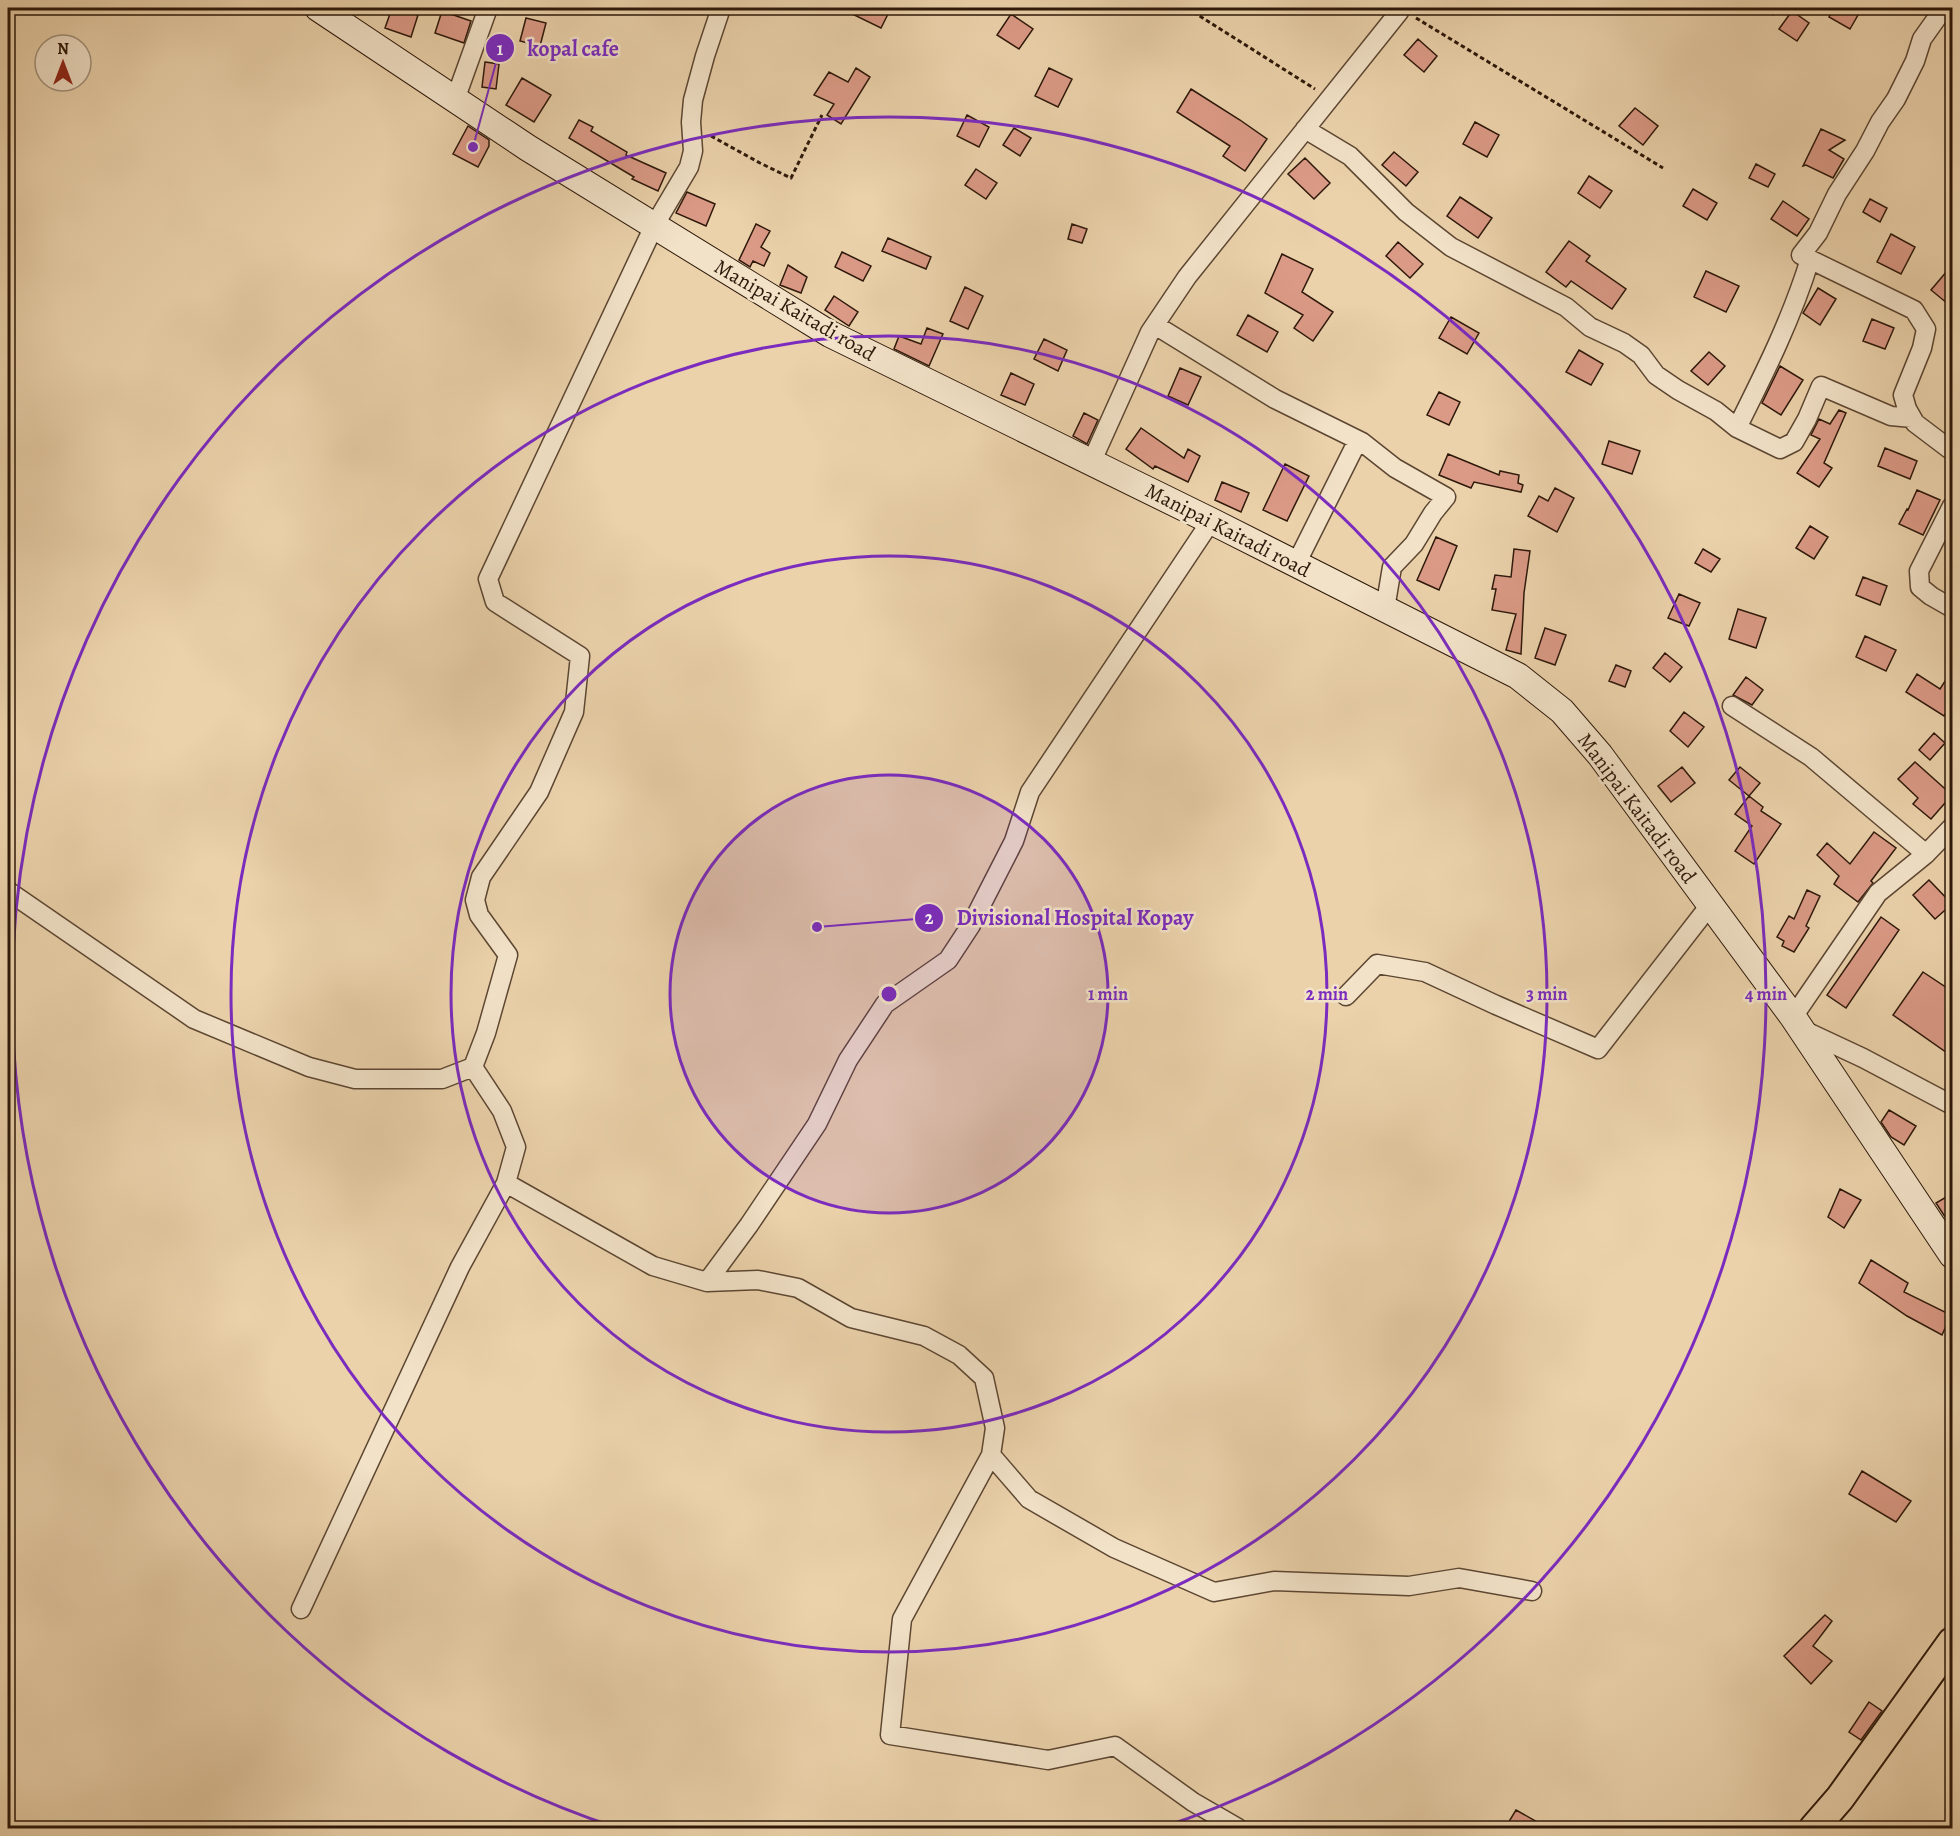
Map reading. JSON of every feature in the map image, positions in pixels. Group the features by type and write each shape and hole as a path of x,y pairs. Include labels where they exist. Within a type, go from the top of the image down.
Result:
{"main road":[{"name":"Manipai Kaitadi road","path":"318,8 528,148 830,334 1211,521 1518,676 1562,711 1600,755 1796,1023 1953,1255"},
{"path":"1814,1828 1840,1798 1953,1642"}],"street":[{"path":"455,100 488,8"},
{"path":"8,891 194,1019 309,1067 356,1079 442,1079 473,1067 486,1033 508,955 479,915 475,900 481,877 539,792 574,712 580,657 495,602 488,579 654,226 689,167 693,151 691,124 693,100 721,8"},
{"path":"1091,462 1150,332 1187,277 1400,8"},
{"path":"1944,8 1922,39 1915,61 1896,99 1837,194 1818,233 1801,255 1914,310 1926,328 1922,348 1903,395 1907,409 1915,423 1953,452"},
{"path":"1305,129 1350,156 1406,212 1451,247 1566,307 1590,327 1624,343 1641,355 1656,375 1716,411 1737,428 1780,449 1794,442 1821,386 1891,416 1912,418"},
{"path":"1737,428 1775,353 1801,289 1810,259"},
{"path":"1155,325 1275,399 1358,440 1395,468 1446,497 1414,544 1392,567 1385,609"},
{"path":"1296,564 1358,440"},
{"path":"1953,506 1919,571 1920,587 1953,608"},
{"path":"707,1282 817,1125 848,1060 885,1004 948,960 971,925 1014,841 1030,792 1211,521"},
{"path":"1732,706 1811,757 1926,854"},
{"path":"1953,827 1926,854 1878,893 1796,1023 1953,1106"},
{"path":"1346,996 1377,964 1425,972 1598,1049 1710,905"},
{"path":"301,1609 460,1267 506,1183 516,1147 502,1112 473,1067"},
{"path":"506,1183 653,1266 707,1282 758,1280 798,1288 851,1318 924,1336 959,1355 984,1378 995,1428 991,1455 903,1619 890,1735 1048,1760 1115,1746 1193,1802 1238,1828"},
{"path":"991,1455 1029,1499 1114,1548 1214,1592 1274,1581 1409,1586 1459,1578 1532,1591"}],"path":[{"path":"1187,8 1329,99"},
{"path":"1400,8 1663,168"},
{"path":"1770,8 1774,15"},
{"path":"691,124 740,153 791,178 822,116"}],"building":[{"path":"392,8 418,15 411,37 385,28"},
{"path":"840,8 891,8 881,28"},
{"path":"1834,8 1862,8 1850,29 1829,17"},
{"path":"442,11 471,21 464,43 435,33"},
{"path":"1792,11 1809,23 1797,41 1779,29"},
{"path":"1011,14 1033,29 1019,49 997,35"},
{"path":"526,18 546,23 540,46 520,41"},
{"path":"1418,39 1437,56 1424,72 1404,55"},
{"path":"485,62 499,64 496,89 482,87"},
{"path":"856,68 870,77 841,124 827,115 834,104 814,95 829,72 848,82"},
{"path":"1049,68 1072,79 1058,107 1035,96"},
{"path":"522,78 551,95 534,122 506,105"},
{"path":"1191,89 1267,139 1245,171 1223,156 1230,146 1177,112"},
{"path":"1635,108 1658,126 1643,145 1619,126"},
{"path":"967,115 989,127 979,147 957,136"},
{"path":"579,120 593,127 591,131 627,152 626,155 666,173 658,191 632,179 634,177 569,138"},
{"path":"1475,122 1499,135 1487,157 1463,144"},
{"path":"468,126 489,140 489,146 478,167 453,154"},
{"path":"1014,128 1031,138 1020,156 1003,145"},
{"path":"1821,129 1845,140 1829,150 1844,159 1833,178 1806,165 1803,166"},
{"path":"1394,152 1418,172 1406,186 1382,165"},
{"path":"1305,158 1330,183 1314,199 1288,174"},
{"path":"1756,164 1775,174 1768,187 1749,178"},
{"path":"976,169 997,183 986,199 965,185"},
{"path":"1589,176 1612,191 1600,208 1578,193"},
{"path":"1693,189 1717,203 1707,220 1683,206"},
{"path":"687,192 715,204 706,226 676,213"},
{"path":"1460,197 1492,218 1478,238 1447,216"},
{"path":"1870,199 1887,208 1880,222 1863,212"},
{"path":"1783,201 1809,219 1797,236 1771,219"},
{"path":"756,224 770,231 761,247 770,253 764,266 753,261 750,267 739,260"},
{"path":"1072,224 1087,229 1082,243 1068,239"},
{"path":"1891,234 1915,247 1901,274 1877,262"},
{"path":"888,238 931,257 926,269 882,251"},
{"path":"1569,241 1590,256 1586,261 1626,289 1612,309 1571,281 1566,287 1546,272"},
{"path":"1398,242 1423,264 1410,278 1386,256"},
{"path":"842,252 871,266 863,281 835,267"},
{"path":"1282,254 1313,269 1302,292 1333,312 1313,341 1294,328 1303,315 1265,293"},
{"path":"1953,264 1953,308 1931,290"},
{"path":"788,265 807,277 801,293 780,285"},
{"path":"1706,271 1739,286 1726,312 1694,297"},
{"path":"965,287 983,296 968,329 950,321"},
{"path":"1818,288 1836,299 1820,325 1803,313"},
{"path":"834,296 858,312 849,326 825,310"},
{"path":"1248,315 1278,332 1267,352 1237,335"},
{"path":"1451,317 1479,333 1467,354 1439,338"},
{"path":"1872,319 1894,328 1885,349 1863,341"},
{"path":"927,328 943,334 929,366 894,349 899,336 921,344"},
{"path":"1044,339 1067,350 1058,371 1034,359"},
{"path":"1579,350 1603,364 1591,385 1566,372"},
{"path":"1709,352 1725,366 1708,385 1691,371"},
{"path":"1780,366 1803,380 1781,415 1762,403"},
{"path":"1180,368 1201,377 1188,405 1168,396"},
{"path":"1011,373 1034,384 1025,405 1001,395"},
{"path":"1439,392 1460,402 1449,425 1427,415"},
{"path":"1839,410 1846,413 1824,463 1832,468 1819,487 1797,473 1820,439 1811,435 1819,419 1830,424"},
{"path":"1084,413 1098,420 1087,444 1073,436"},
{"path":"1141,428 1184,458 1188,449 1200,456 1188,482 1155,466 1153,469 1126,449"},
{"path":"1609,441 1640,451 1632,474 1602,464"},
{"path":"1885,448 1917,461 1910,479 1878,466"},
{"path":"1448,454 1499,475 1500,471 1519,475 1518,483 1523,485 1521,492 1474,482 1471,488 1439,475"},
{"path":"1285,464 1309,476 1287,521 1263,510"},
{"path":"1222,482 1249,493 1241,512 1215,500"},
{"path":"1555,488 1574,498 1557,532 1528,516 1539,496 1548,501"},
{"path":"1917,490 1940,500 1923,535 1899,524"},
{"path":"1810,526 1828,537 1814,559 1796,548"},
{"path":"1436,537 1457,546 1439,590 1417,580"},
{"path":"1514,549 1530,551 1524,593 1521,654 1506,650 1516,614 1492,610 1496,589 1492,589 1495,575 1511,577"},
{"path":"1703,549 1720,559 1711,572 1695,563"},
{"path":"1863,577 1887,586 1880,605 1856,595"},
{"path":"1679,594 1700,603 1689,626 1668,618"},
{"path":"1738,609 1766,618 1756,648 1729,639"},
{"path":"1545,628 1566,635 1555,665 1535,658"},
{"path":"1865,636 1896,650 1886,671 1856,657"},
{"path":"1665,653 1682,667 1670,682 1653,668"},
{"path":"1616,665 1631,671 1625,687 1609,681"},
{"path":"1953,669 1953,702 1944,716 1906,692 1917,674 1940,689"},
{"path":"1746,677 1763,690 1752,705 1733,695"},
{"path":"1684,712 1704,727 1688,747 1670,731"},
{"path":"1934,733 1945,743 1930,760 1919,750"},
{"path":"1915,762 1952,795 1931,819 1913,804 1918,798 1898,779"},
{"path":"1682,767 1695,783 1671,802 1658,786"},
{"path":"1740,767 1760,783 1749,796 1729,780"},
{"path":"1749,796 1763,807 1761,811 1781,824 1754,864 1735,851 1752,826 1735,814"},
{"path":"1874,832 1896,848 1858,902 1834,884 1839,876 1817,855 1827,843 1850,864"},
{"path":"1929,880 1952,904 1935,919 1913,895"},
{"path":"1807,890 1820,896 1806,926 1809,928 1794,952 1782,946 1784,941 1777,937 1789,916 1794,919"},
{"path":"1881,917 1899,930 1846,1008 1827,995"},
{"path":"1923,972 1953,992 1953,1057 1893,1015"},
{"path":"1889,1110 1916,1126 1904,1145 1891,1137 1881,1122"},
{"path":"1840,1189 1861,1200 1844,1228 1828,1217"},
{"path":"1953,1193 1953,1229 1936,1203"},
{"path":"1871,1260 1908,1283 1904,1292 1951,1315 1942,1335 1907,1316 1859,1283"},
{"path":"1862,1471 1911,1501 1896,1522 1849,1494"},
{"path":"1825,1615 1832,1621 1813,1646 1832,1661 1811,1684 1784,1656"},
{"path":"1869,1702 1882,1711 1861,1740 1849,1732"},
{"path":"1516,1810 1548,1828 1505,1828"}],"place":[{"name":"kopal cafe","path":"473,147"},
{"name":"Divisional Hospital Kopay","path":"817,927"}]}
